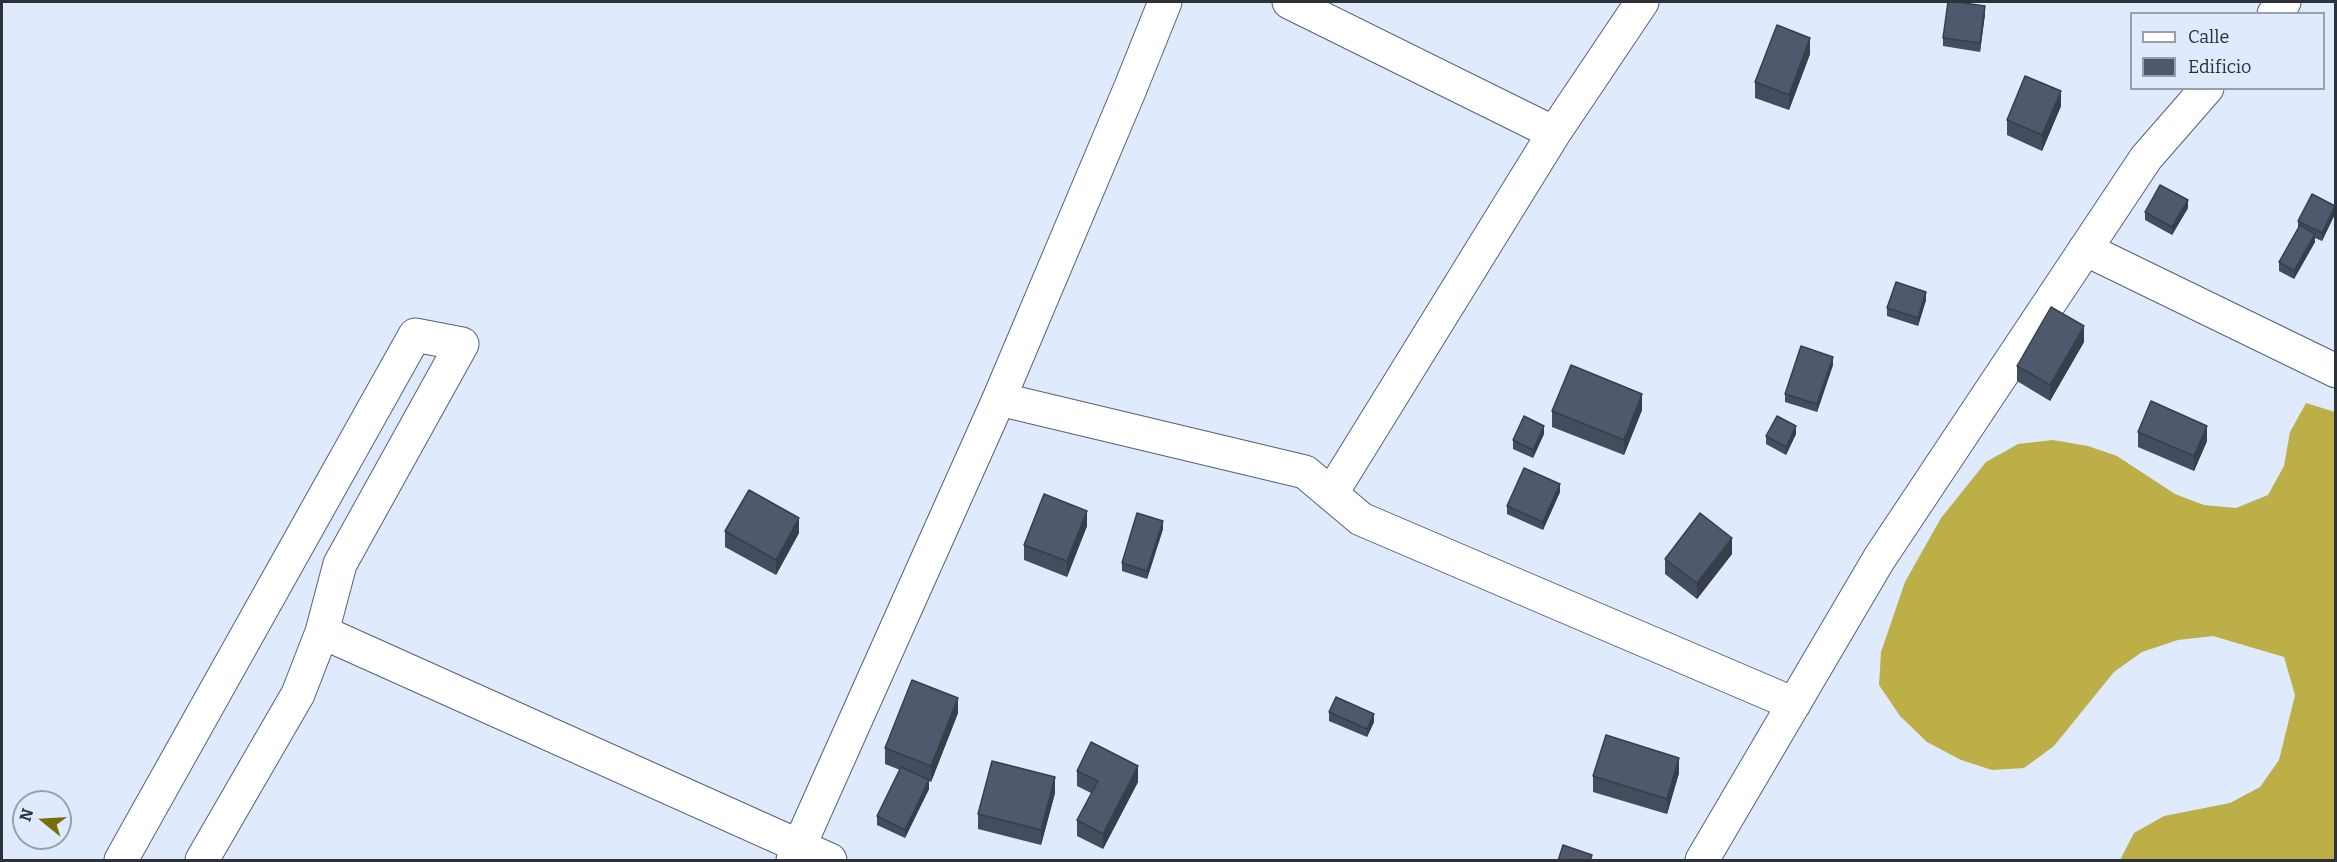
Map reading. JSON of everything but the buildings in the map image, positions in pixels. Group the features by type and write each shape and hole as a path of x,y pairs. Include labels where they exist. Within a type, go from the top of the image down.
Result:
{"street":[{"path":"797,854 999,399 1165,2"},
{"path":"1289,2 1554,133"},
{"path":"1331,494 1554,133 1642,2"},
{"path":"1702,861 1879,559 2146,158 2205,90"},
{"path":"2085,249 2336,371"},
{"path":"121,861 415,335 462,344 340,564 322,632 298,694 202,861"},
{"path":"999,399 1305,472 1360,519 1794,704"},
{"path":"322,632 797,854 830,861"}],"shaded area":[{"path":"2306,403 2335,412 2335,860 2120,860 2134,833 2164,816 2230,803 2260,787 2279,760 2295,695 2284,657 2213,636 2178,640 2142,652 2114,672 2054,746 2024,768 1992,770 1961,760 1927,742 1900,716 1879,685 1881,652 1905,582 1941,518 1986,462 2018,444 2053,440 2088,446 2117,456 2175,494 2204,505 2236,508 2268,495 2284,466 2290,432"}]}
